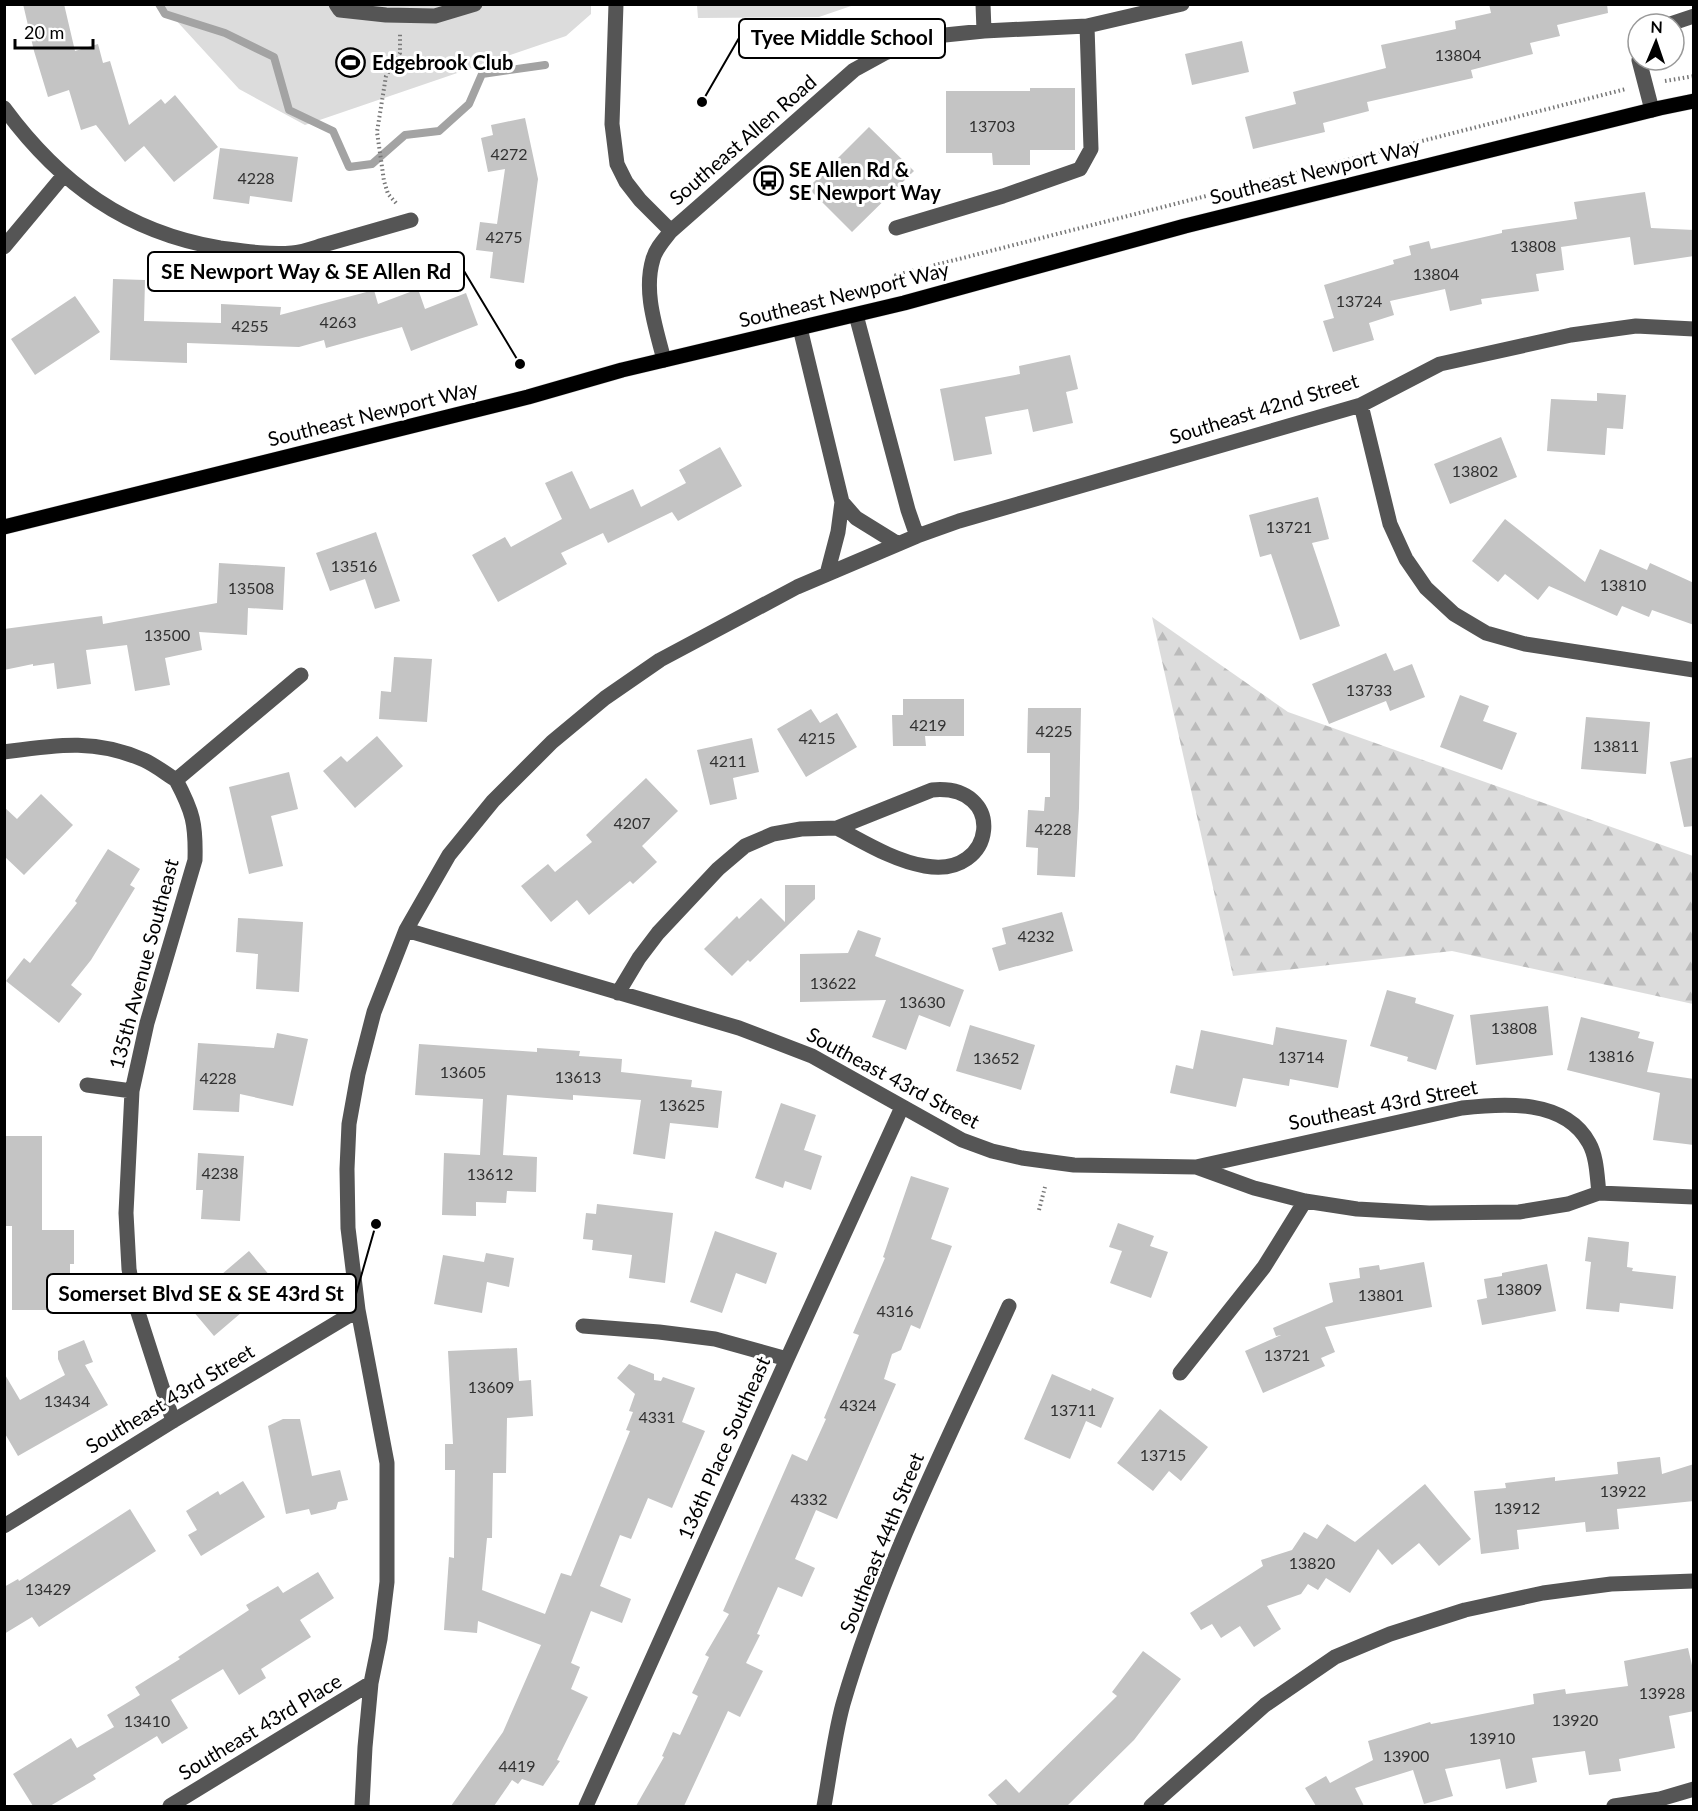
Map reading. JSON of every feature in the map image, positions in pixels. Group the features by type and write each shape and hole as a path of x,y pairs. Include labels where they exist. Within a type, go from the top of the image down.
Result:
{"main road":[{"name":"Southeast Newport Way","path":"4,527 528,397 664,360 856,315 1185,226 1694,101"}],"street":[{"path":"336,4 340,10 376,9 399,15 435,16 475,4"},
{"path":"616,4 612,124 617,164 626,182 640,201 671,231"},
{"path":"983,4 984,31"},
{"name":"Southeast Allen Road","path":"664,360 649,296 653,257 671,231 854,70 885,53 935,36 1087,26 1182,4"},
{"path":"896,228 1080,169 1091,149 1087,26"},
{"path":"1642,72 1652,110"},
{"path":"4,108 25,137 64,175 97,201 150,229 199,244 249,252 293,253 411,220"},
{"path":"4,247 64,175"},
{"path":"856,315 917,536"},
{"name":"Southeast 42nd Street","path":"362,1806 371,1683 380,1640 387,1582 387,1463 358,1310 348,1228 346,1169 349,1124 358,1074 375,1012 406,930 449,855 493,801 552,742 605,698 660,660 788,592 917,536 959,521 1360,405 1440,364 1571,335 1636,326 1694,329"},
{"path":"800,328 842,502 838,532 826,574"},
{"path":"1360,405 1390,524 1406,559 1426,588 1454,614 1486,633 1525,644 1694,670"},
{"path":"842,502 856,518 898,544"},
{"path":"4,752 64,744 93,745 121,751 146,761 176,780 301,675"},
{"name":"135th Avenue Southeast","path":"173,1420 135,1303 129,1269 126,1213 132,1091 147,1023 195,860 196,834 190,806 176,780"},
{"path":"618,993 639,958 658,933 718,869 745,846 773,834 801,829 837,828 932,790 944,789 958,792 974,801 981,813 984,835 977,848 963,862 951,867 925,867 901,860 837,828"},
{"name":"Southeast 43rd Street","path":"406,930 739,1028 812,1056 962,1140 992,1151 1022,1158 1074,1165 1196,1167 1462,1108 1494,1104 1535,1108 1557,1113 1578,1127 1590,1144 1599,1193"},
{"name":"135th Avenue Southeast","path":"87,1085 132,1091"},
{"name":"136th Place Southeast","path":"586,1806 902,1107"},
{"name":"Southeast 43rd Street","path":"1196,1167 1254,1188 1305,1202 1388,1211 1519,1212 1568,1204 1599,1193 1694,1197"},
{"path":"1180,1372 1264,1267 1305,1202"},
{"name":"Southeast 44th Street","path":"824,1806 842,1706 873,1613 918,1506 1009,1306"},
{"name":"Southeast 43rd Street","path":"4,1526 173,1420 358,1310"},
{"path":"584,1326 659,1332 715,1340 787,1359"},
{"path":"1151,1806 1266,1705 1335,1657 1390,1634 1465,1610 1543,1593 1611,1584 1694,1581"},
{"name":"Southeast 43rd Place","path":"170,1806 371,1683"},
{"path":"1614,1806 1660,1799 1694,1789"}],"path":[{"path":"388,194 377,132 386,76 400,53 399,15"},
{"path":"898,278 897,274 1645,84 1694,76"},
{"path":"1040,1210 1045,1187"}],"green space":[{"path":"697,4 854,5 819,17 698,18"},
{"name":"Edgebrook Club","path":"162,5 591,5 591,14 566,36 305,125 239,89"},
{"path":"1152,617 1288,712 1693,856 1693,1004 1452,951 1233,976"}],"building":[{"path":"23,4 64,4 75,51 98,44 103,63 110,61 129,125 161,99 165,104 175,95 218,147 174,182 144,146 125,162 96,125 81,130 69,90 48,97"},
{"path":"1489,4 1607,4 1608,13 1557,25 1560,36 1530,43 1533,54 1471,70 1473,78 1367,102 1369,111 1323,123 1325,132 1253,149 1245,117 1296,104 1293,92 1386,68 1381,45 1456,29 1455,21 1491,13"},
{"path":"1242,41 1249,72 1192,85 1185,54"},
{"path":"1030,88 1075,88 1075,150 1030,150 1030,165 993,165 992,153 946,153 946,91 1030,91"},
{"path":"525,118 538,179 524,283 490,278 493,252 476,250 480,222 497,224 505,169 488,172 481,138 493,135 491,125"},
{"path":"869,127 914,171 852,232 808,188"},
{"path":"220,148 298,157 292,202 250,196 249,204 213,199"},
{"path":"1645,192 1651,228 1694,230 1694,256 1634,265 1630,237 1561,247 1564,270 1536,274 1539,291 1481,299 1482,304 1450,311 1445,289 1390,301 1394,315 1369,323 1374,340 1333,352 1323,321 1334,318 1324,285 1394,264 1393,260 1411,255 1409,246 1429,241 1431,249 1502,233 1502,230 1577,219 1574,202"},
{"path":"113,279 145,280 144,321 221,323 221,304 281,307 280,315 374,290 378,304 418,289 425,309 466,293 478,325 411,351 402,327 326,348 324,340 299,347 187,343 187,363 110,360"},
{"path":"75,296 100,332 35,375 11,339"},
{"path":"1070,355 1078,389 1066,392 1073,423 1033,432 1028,409 985,417 992,454 954,461 940,389 1020,374 1019,366"},
{"path":"1597,393 1626,395 1623,429 1607,428 1605,455 1547,451 1551,399 1597,401"},
{"path":"1501,437 1517,477 1450,504 1434,464"},
{"path":"720,447 742,486 678,521 672,512 608,543 603,533 561,553 567,564 498,602 472,555 505,537 511,547 562,519 545,483 572,471 590,509 633,489 641,507 686,483 679,470"},
{"path":"1318,497 1329,539 1312,543 1340,626 1300,640 1271,554 1260,557 1249,515"},
{"path":"1505,519 1585,582 1600,549 1647,570 1650,563 1694,583 1694,625 1652,610 1649,617 1622,606 1617,616 1549,586 1538,600 1505,574 1498,582 1472,561"},
{"path":"376,532 400,601 375,609 365,579 330,591 316,553"},
{"path":"219,563 285,567 283,610 248,608 247,635 199,632 202,650 165,658 170,685 135,691 127,645 86,650 91,684 57,689 54,663 33,666 33,664 4,670 4,629 102,616 103,624 217,603"},
{"path":"1386,653 1394,671 1412,664 1425,697 1390,711 1386,701 1329,724 1312,684"},
{"path":"394,657 432,659 427,722 379,719 381,691 391,692"},
{"path":"1460,695 1489,706 1483,721 1517,733 1502,770 1440,747"},
{"path":"903,699 964,699 964,736 925,736 926,746 893,746 892,715 903,715"},
{"path":"1028,708 1081,708 1075,877 1037,875 1038,848 1026,847 1028,810 1044,811 1045,797 1050,797 1050,753 1027,753"},
{"path":"811,709 820,723 837,713 857,747 806,777 777,729"},
{"path":"1586,717 1650,722 1646,774 1581,769"},
{"path":"377,736 403,766 355,808 323,771 341,756 347,762"},
{"path":"752,738 759,772 733,778 737,799 710,805 697,750"},
{"path":"1694,757 1694,826 1684,827 1670,762"},
{"path":"289,772 298,809 271,816 283,866 249,874 229,787"},
{"path":"646,778 678,811 642,846 657,862 633,884 630,881 589,915 577,900 551,922 521,886 548,864 555,872 592,842 586,835"},
{"path":"41,794 73,825 24,875 4,856 4,807 17,819"},
{"path":"108,849 140,869 130,885 135,888 91,960 71,985 82,994 59,1023 6,981 24,958 30,963 77,903 75,901"},
{"path":"785,885 815,885 815,899 750,962 748,960 732,976 704,949 737,916 739,919 761,898 785,922"},
{"path":"1062,912 1073,951 999,971 992,948 1006,944 1002,928"},
{"path":"238,918 303,922 299,992 256,989 258,954 236,952"},
{"path":"858,930 881,938 875,956 964,990 950,1027 919,1015 906,1050 872,1037 886,1000 800,1002 800,954 848,953"},
{"path":"1387,990 1416,998 1415,1003 1454,1015 1436,1070 1407,1061 1408,1057 1370,1046"},
{"path":"1548,1006 1553,1055 1476,1065 1470,1015"},
{"path":"1581,1017 1640,1032 1638,1038 1654,1042 1647,1072 1694,1079 1694,1145 1653,1140 1660,1093 1567,1070"},
{"path":"970,1025 1035,1045 1021,1090 956,1071"},
{"path":"1276,1027 1347,1040 1338,1088 1290,1079 1289,1086 1243,1078 1236,1107 1170,1093 1176,1065 1193,1069 1201,1030 1273,1045"},
{"path":"277,1033 308,1039 293,1106 240,1094 239,1112 193,1110 198,1043 274,1048"},
{"path":"419,1044 537,1052 537,1048 580,1051 579,1056 622,1059 621,1072 692,1080 691,1087 722,1091 718,1128 670,1123 665,1159 633,1154 641,1100 573,1095 573,1100 507,1095 503,1155 537,1157 536,1192 507,1191 506,1203 476,1202 476,1216 442,1215 444,1153 480,1155 483,1099 415,1095"},
{"path":"781,1103 816,1115 804,1150 822,1156 811,1190 785,1181 783,1188 755,1178"},
{"path":"4,1136 42,1136 42,1230 74,1230 74,1264 70,1264 70,1310 12,1310 12,1226 4,1226"},
{"path":"198,1153 244,1156 240,1221 201,1219 203,1190 196,1190"},
{"path":"911,1176 949,1188 931,1239 952,1246 920,1329 911,1325 901,1350 892,1354 884,1379 896,1384 837,1519 816,1510 795,1559 815,1568 802,1597 778,1587 757,1634 760,1635 746,1663 763,1671 740,1717 728,1711 684,1806 636,1806 664,1757 662,1756 673,1732 680,1735 698,1696 692,1693 709,1657 705,1655 729,1614 723,1611 792,1454 807,1461 826,1419 824,1418 859,1335 853,1333 885,1258 883,1257"},
{"path":"597,1204 673,1213 665,1283 629,1278 632,1255 592,1250 593,1240 583,1239 586,1213 596,1214"},
{"path":"1118,1223 1154,1236 1150,1246 1168,1252 1151,1298 1110,1283 1122,1251 1109,1247"},
{"path":"715,1231 777,1253 766,1284 736,1273 722,1313 690,1302"},
{"path":"1588,1237 1629,1242 1627,1267 1633,1268 1632,1271 1676,1276 1673,1309 1620,1303 1619,1312 1586,1309 1591,1262 1585,1261"},
{"path":"249,1251 282,1290 261,1308 255,1301 214,1336 187,1304"},
{"path":"486,1253 514,1258 509,1287 487,1282 482,1313 434,1304 443,1255 484,1262"},
{"path":"1424,1262 1432,1307 1325,1327 1335,1352 1321,1358 1325,1366 1263,1393 1245,1351 1281,1335 1276,1336 1273,1328 1333,1302 1329,1283 1360,1278 1359,1268 1379,1265 1380,1270"},
{"path":"1547,1264 1556,1311 1482,1325 1477,1300 1487,1298 1484,1279"},
{"path":"84,1340 93,1362 85,1365 108,1405 18,1456 4,1432 4,1373 20,1400 65,1375 58,1359 58,1351"},
{"path":"517,1348 519,1381 531,1380 533,1416 507,1418 506,1473 493,1473 492,1538 487,1538 482,1590 545,1614 561,1573 571,1576 630,1431 626,1430 633,1412 629,1411 635,1394 617,1378 629,1364 654,1374 654,1380 661,1381 663,1377 695,1388 682,1422 705,1431 672,1508 648,1498 631,1539 620,1535 600,1586 631,1599 622,1623 591,1611 571,1663 580,1667 571,1689 588,1697 557,1760 560,1761 543,1786 522,1779 518,1784 512,1780 494,1806 451,1806 503,1732 541,1645 478,1621 477,1633 444,1630 449,1557 454,1558 455,1470 445,1470 445,1444 453,1444 448,1351"},
{"path":"1052,1374 1114,1398 1101,1428 1086,1421 1070,1459 1024,1439"},
{"path":"1160,1409 1208,1447 1181,1481 1169,1471 1153,1491 1117,1463"},
{"path":"283,1419 300,1419 312,1476 340,1470 348,1500 338,1502 336,1509 311,1515 309,1509 286,1514 268,1426"},
{"path":"1660,1457 1662,1474 1694,1464 1694,1501 1617,1509 1619,1529 1586,1532 1585,1522 1517,1530 1519,1549 1481,1554 1474,1491 1506,1488 1505,1483 1555,1477 1555,1481 1618,1474 1617,1462"},
{"path":"243,1481 265,1517 201,1556 188,1535 197,1530 186,1511 218,1491 220,1495"},
{"path":"1425,1484 1471,1539 1439,1566 1419,1543 1392,1565 1378,1549 1350,1593 1326,1578 1318,1590 1308,1584 1301,1594 1267,1606 1281,1629 1254,1647 1240,1626 1221,1638 1212,1624 1201,1630 1190,1613 1263,1566 1261,1560 1292,1550 1304,1532 1317,1539 1327,1524 1355,1542"},
{"path":"130,1509 156,1551 39,1627 32,1617 4,1634 4,1587 18,1579 19,1581"},
{"path":"318,1572 334,1598 300,1620 311,1637 261,1669 266,1678 239,1695 223,1669 171,1700 188,1728 162,1744 157,1736 93,1775 96,1779 50,1806 33,1806 13,1774 71,1738 77,1748 114,1727 107,1715 140,1695 135,1687 180,1659 178,1657 249,1610 246,1605 278,1586 283,1593"},
{"path":"1688,1648 1694,1674 1694,1711 1669,1716 1675,1748 1619,1759 1621,1771 1589,1775 1585,1751 1532,1758 1537,1782 1506,1789 1500,1759 1445,1769 1453,1796 1424,1804 1413,1770 1355,1788 1364,1806 1316,1806 1305,1788 1326,1776 1330,1783 1373,1760 1368,1741 1430,1722 1431,1724 1534,1704 1533,1694 1565,1689 1566,1694 1628,1686 1624,1661"},
{"path":"1143,1651 1181,1679 1134,1740 1067,1806 998,1806 988,1795 1006,1779 1019,1793 1117,1696 1112,1692"}],"waterway":[{"path":"159,4 165,14 225,33 274,57 289,110 333,131 349,167 372,164 405,135 439,131 469,104 482,74 545,65"}],"place":[{"name":"Edgebrook Club","path":"351,63"},
{"name":"Tyee Middle School","path":"702,102"},
{"name":"SE Allen Rd & SE Newport Way","path":"768,181"},
{"name":"SE Newport Way & SE Allen Rd","path":"520,364"},
{"name":"Somerset Blvd SE & SE 43rd St","path":"376,1224"}]}
